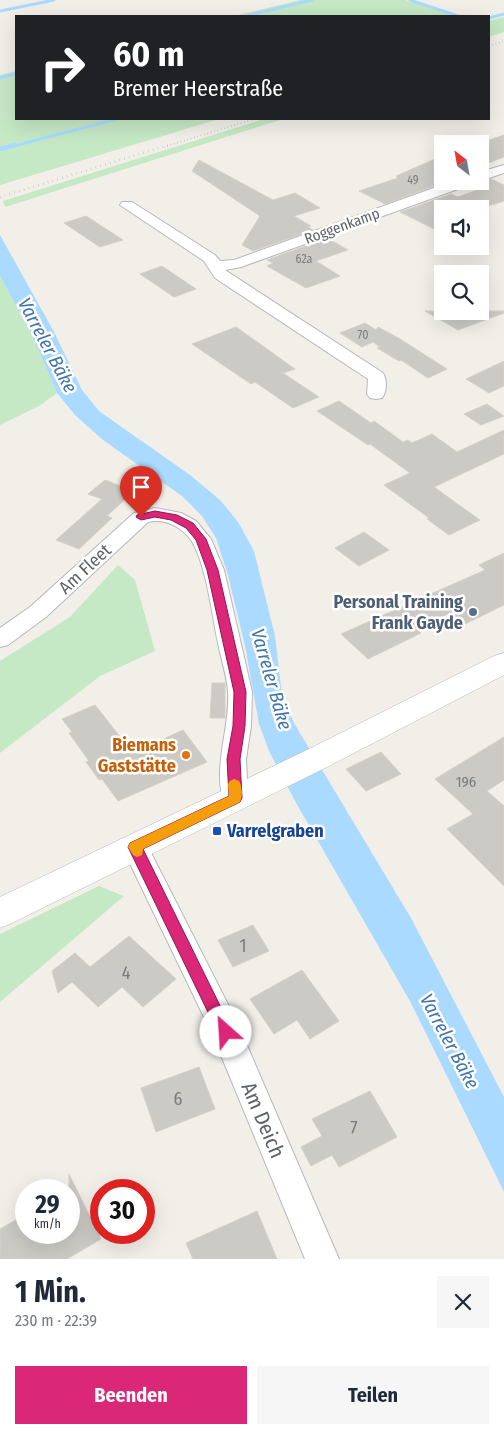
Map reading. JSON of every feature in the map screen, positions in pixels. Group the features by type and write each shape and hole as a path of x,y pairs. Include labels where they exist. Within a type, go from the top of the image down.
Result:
{"main road":[{"path":"0,913 322,756 504,663"}],"street":[{"path":"489,174 504,169"},
{"name":"Roggenkamp","path":"216,266 236,264 442,190"},
{"path":"127,205 210,258 221,276 377,377 376,394"},
{"name":"Am Fleet","path":"0,639 38,612 141,517 155,514 174,517 189,525 201,539 212,570 240,692 239,726 233,759 235,798"},
{"name":"Am Deich","path":"135,847 226,1032 322,1259"}],"green space":[{"path":"300,0 405,0 453,15 238,15"},
{"path":"504,17 504,32 490,37 490,21"},
{"path":"15,71 15,120 216,120 0,185 0,75"},
{"path":"261,120 280,120 5,207 3,201"},
{"path":"0,276 32,335 57,393 39,406 0,425"},
{"path":"118,565 135,580 155,651 100,676 0,753 0,661 70,617"},
{"path":"99,886 124,896 0,1002 0,934"}],"water":[{"name":"Varreler Bäke","path":"0,235 54,332 82,390 99,411 190,475 220,500 238,522 254,551 275,636 282,695 294,723 411,918 504,1097 504,1192 411,1003 295,801 269,751 259,724 245,646 228,575 216,538 202,516 182,496 103,440 75,415 57,393 32,335 0,276"}],"building":[{"path":"504,135 504,157 489,163 489,140"},
{"path":"434,159 434,186 385,204 359,191 398,178 396,176"},
{"path":"199,160 273,200 295,193 320,208 294,216 311,226 308,227 313,230 253,251 242,245 260,216 192,171"},
{"path":"489,180 504,185 504,201 489,206 489,200 434,200 451,194 458,197 477,190 489,190"},
{"path":"434,200 434,229 400,212"},
{"path":"86,216 123,240 100,247 64,223"},
{"path":"327,238 348,250 316,261 340,276 306,288 267,266 273,263 267,260"},
{"path":"162,266 196,289 174,297 140,274"},
{"path":"425,311 434,311 434,316"},
{"path":"489,311 504,311 504,313 489,319"},
{"path":"441,320 485,320 458,330"},
{"path":"365,323 376,330 378,327 400,339 447,369 428,378 401,360 399,361 377,348 380,347 373,342 362,347 340,333"},
{"path":"236,327 295,369 283,373 319,397 293,408 255,382 251,384 192,344"},
{"path":"504,361 504,386 489,393 466,379"},
{"path":"339,401 371,423 374,421 403,442 408,440 412,443 432,434 457,452 504,430 504,454 434,487 480,520 449,535 384,485 410,473 370,444 368,445 317,411"},
{"path":"487,404 504,416 481,425 464,414"},
{"path":"105,480 134,491 107,516 112,518 79,549 56,540 102,499 88,494"},
{"path":"364,532 389,550 359,566 335,548"},
{"path":"504,553 504,605 461,626 448,614 416,628 421,633 368,659 341,634 485,570 479,565"},
{"path":"212,683 225,683 225,718 210,718"},
{"path":"95,705 133,753 183,730 207,762 118,801 102,779 99,780 86,762 89,761 69,733 72,732 62,719"},
{"path":"504,737 504,780 487,791 504,806 504,886 447,829 473,814 435,779"},
{"path":"381,752 401,774 366,791 346,769"},
{"path":"253,925 269,951 233,967 218,940"},
{"path":"129,936 176,979 143,1007 122,987 98,1007 72,982 58,993 52,971 75,953 90,967"},
{"path":"302,970 339,1021 310,1039 297,1020 274,1034 250,999"},
{"path":"199,1067 215,1109 156,1132 141,1088"},
{"path":"370,1091 397,1137 339,1167 332,1155 311,1166 301,1147 322,1136 312,1119"},
{"path":"80,1196 90,1217 90,1244 92,1244 67,1259 0,1259 0,1229 15,1220 15,1244 80,1244"},
{"path":"257,1211 277,1259 193,1259 186,1243"}],"waterway":[{"path":"0,11 54,0"},
{"path":"250,15 312,0"},
{"path":"410,0 455,15"},
{"path":"490,18 504,14"},
{"path":"0,78 15,74"},
{"path":"10,147 113,120"},
{"path":"0,149 15,145"}],"railway":[{"path":"490,46 504,41"},
{"path":"164,147 251,120"},
{"path":"0,197 169,145"}],"slow traffic":[{"path":"137,851 135,847 235,798 234,784"}],"place":[{"name":"Personal Training Frank Gayde","path":"473,612"},
{"name":"Biemans Gaststätte","path":"186,755"},
{"name":"Varrelgraben","path":"217,831"}],"route":[{"path":"141,517 155,514 174,517 189,525 201,539 212,570 228,632 240,692 239,726 233,759 235,798 135,847 226,1032"}]}
